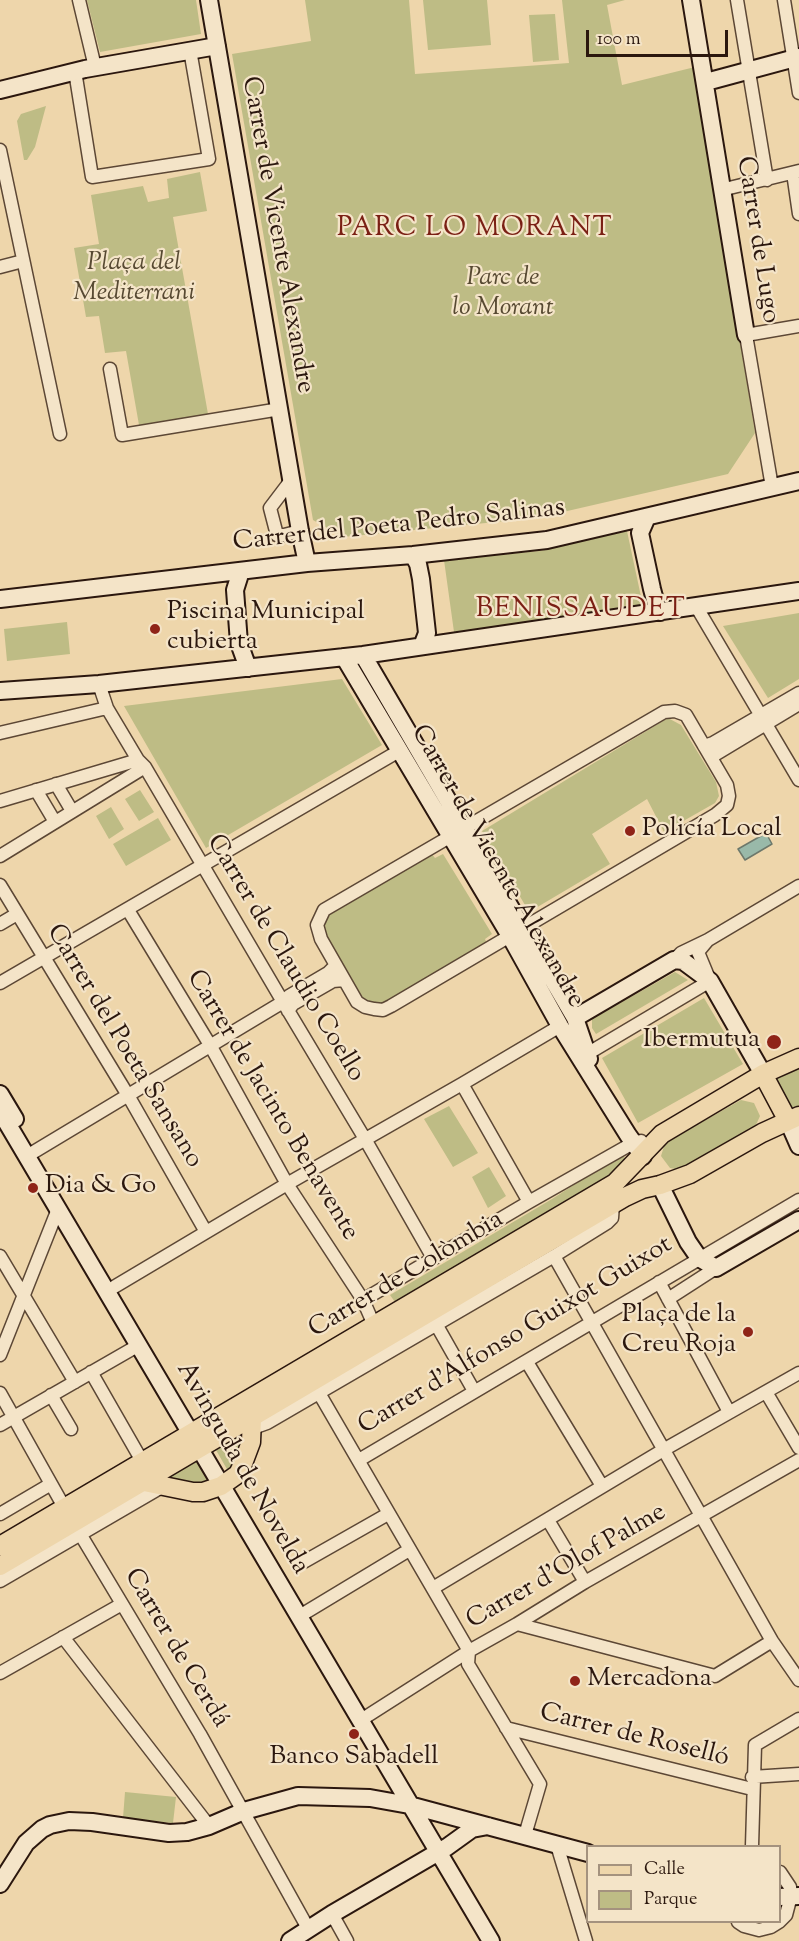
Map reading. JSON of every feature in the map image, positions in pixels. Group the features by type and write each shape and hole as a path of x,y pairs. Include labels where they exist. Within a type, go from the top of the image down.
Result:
{"main road":[{"name":"Carrer de Colòmbia","path":"200,1438 374,1325 615,1184 638,1150 662,1134 763,1074 799,1058"},
{"path":"763,1074 794,1119"},
{"name":"Carrer de Colòmbia","path":"200,1438 247,1424 613,1204 642,1189 690,1174 794,1119"},
{"path":"638,1150 660,1185"},
{"path":"144,1482 193,1492 203,1492 225,1484 238,1474 245,1460 247,1424"},
{"path":"0,1546 73,1521 142,1461 200,1438"},
{"path":"0,1566 73,1521 144,1482 200,1438"}],"street":[{"path":"79,0 95,67"},
{"name":"Carrer de Vicente Alexandre","path":"209,0 307,563"},
{"name":"Carrer de Lugo","path":"691,0 772,487"},
{"path":"737,0 767,180"},
{"path":"784,0 796,58 799,93"},
{"path":"0,90 75,71 217,46"},
{"name":"Carrer de Vicente Alexandre","path":"75,71 92,177 209,159 190,50"},
{"path":"706,82 796,58"},
{"path":"0,150 3,183 23,261 60,434"},
{"path":"721,190 796,172 799,214"},
{"path":"0,267 23,261"},
{"path":"746,335 799,326"},
{"path":"110,369 122,435 280,409"},
{"path":"292,479 270,508 277,535 300,531"},
{"name":"Carrer del Poeta Pedro Salinas","path":"0,599 241,570 413,555 547,540 799,481"},
{"path":"647,517 640,533 652,590 660,612"},
{"path":"413,555 418,564 423,590 427,633 422,646"},
{"path":"241,570 236,590 239,643 248,668"},
{"path":"0,691 99,684 363,655 799,591"},
{"path":"696,606 799,780"},
{"name":"Carrer de Vicente Alexandre","path":"363,655 457,832 587,1054 606,1089 607,1101"},
{"name":"Carrer de Vicente Alexandre","path":"344,657 399,751 457,832"},
{"name":"Carrer de Claudio Coello","path":"99,684 107,708 365,1138 433,1258"},
{"path":"711,757 799,693"},
{"path":"704,746 799,704"},
{"path":"0,733 107,708"},
{"path":"675,711 686,716 704,746 727,784 729,796 727,805 715,815 383,1010 365,1007 357,1002 321,939 317,925 324,910 664,712 675,711"},
{"path":"0,983 399,751"},
{"path":"0,801 113,769 141,764"},
{"path":"0,856 121,782 141,764"},
{"path":"113,769 118,773 121,782"},
{"path":"56,784 72,811"},
{"path":"36,790 55,822"},
{"name":"Carrer del Poeta Sansano","path":"0,885 129,1096 206,1232"},
{"path":"114,1287 799,886"},
{"name":"Carrer de Jacinto Benavente","path":"128,910 210,1046 287,1184 363,1300 374,1325"},
{"path":"0,924 17,914"},
{"path":"708,940 698,952 710,981 763,1074"},
{"path":"674,960 683,961 710,981"},
{"path":"285,1006 289,996 328,973 336,965"},
{"path":"30,1153 210,1046 333,981 344,980"},
{"path":"587,1054 710,981"},
{"name":"Carrer de Vicente Alexandre","path":"568,1022 607,1101 638,1150"},
{"path":"462,1084 529,1202"},
{"name":"Avinguda de Novelda","path":"0,1094 58,1209 138,1345 200,1438"},
{"name":"Avinguda de Novelda","path":"0,1111 30,1153 114,1287 298,1617 361,1720 409,1805 447,1847"},
{"path":"794,1119 799,1146"},
{"name":"Carrer de Colòmbia","path":"363,1300 529,1202 638,1150"},
{"path":"660,1185 688,1242 699,1258"},
{"name":"Carrer d'Alfonso Guixot Guixot","path":"359,1460 799,1200"},
{"name":"Carrer de Colòmbia","path":"247,1424 267,1423 554,1256 607,1223 612,1218 613,1204"},
{"path":"0,1355 58,1209"},
{"path":"668,1299 798,1220"},
{"path":"0,1256 75,1382"},
{"path":"554,1256 593,1321 772,1641 799,1680"},
{"name":"Carrer d'Alfonso Guixot Guixot","path":"699,1258 716,1268"},
{"path":"659,1282 729,1412"},
{"path":"436,1324 474,1391"},
{"path":"0,1425 138,1345"},
{"path":"527,1362 602,1486"},
{"path":"91,1372 142,1461"},
{"path":"433,1588 664,1449 799,1372"},
{"path":"766,1392 799,1448"},
{"name":"Carrer de Cerdá","path":"0,1393 51,1484 244,1811 309,1930"},
{"path":"319,1393 469,1650 468,1664 540,1784 525,1835"},
{"path":"51,1395 71,1429"},
{"name":"Carrer d'Olof Palme","path":"361,1720 469,1650 799,1460"},
{"path":"0,1514 51,1484"},
{"path":"0,1581 73,1521 166,1485"},
{"path":"300,1564 388,1514"},
{"path":"548,1520 585,1582"},
{"path":"298,1617 409,1550"},
{"path":"0,1673 122,1604"},
{"path":"517,1624 715,1676 772,1641"},
{"path":"63,1637 209,1826"},
{"path":"752,1845 752,1783 755,1745 799,1719"},
{"name":"Carrer de Roselló","path":"506,1728 752,1783 799,1774"},
{"path":"0,1884 26,1843 50,1825 69,1821 92,1822 169,1833 187,1832 209,1826 244,1811 298,1796 370,1798 409,1805 586,1852"},
{"path":"447,1814 455,1830 447,1847"},
{"path":"290,1941 447,1847 472,1829 489,1826"},
{"path":"557,1845 586,1941"},
{"path":"447,1847 491,1941"},
{"path":"781,1874 790,1887 789,1909 781,1919"},
{"path":"332,1914 347,1941"},
{"path":"740,1923 759,1936 778,1923"}],"green space":[{"path":"87,0 196,0 201,34 100,52"},
{"name":"Parc de lo Morant","path":"305,0 409,0 415,74 569,63 562,0 625,0 607,5 622,85 695,67 755,433 728,474 537,518 343,537 313,520 232,54 311,41"},
{"path":"423,0 487,0 491,45 428,50"},
{"path":"555,14 559,60 533,62 529,15"},
{"path":"46,106 35,147 27,160 24,160 17,121 21,114"},
{"name":"Plaça del Mediterrani","path":"200,172 207,211 173,217 208,414 139,425 126,351 105,353 99,316 86,317 74,248 99,244 91,195 143,186 148,202 169,198 167,179"},
{"path":"627,531 643,606 454,632 444,560 540,551"},
{"path":"799,613 799,679 768,698 723,626"},
{"path":"67,622 70,654 7,661 4,629"},
{"path":"342,679 382,745 206,848 124,706"},
{"path":"668,718 681,725 716,782 719,796 715,803 664,832 647,799 592,834 610,864 529,912 482,831"},
{"path":"140,790 154,812 139,821 125,799"},
{"path":"111,807 124,829 109,839 96,816"},
{"path":"158,818 171,840 126,866 113,844"},
{"path":"431,853 435,858 443,854 492,934 485,939 487,944 384,1005 364,1002 322,935 322,921 328,913"},
{"path":"675,972 688,980 596,1034 592,1028 592,1019"},
{"path":"704,998 743,1064 638,1123 602,1058"},
{"path":"799,1067 799,1110 794,1112 774,1077"},
{"path":"741,1100 754,1103 760,1116 755,1127 681,1170 670,1168 661,1156 665,1143"},
{"path":"449,1106 478,1153 453,1167 424,1119"},
{"path":"622,1154 626,1160 601,1182 395,1302 390,1295 552,1199"},
{"path":"489,1167 506,1196 488,1208 472,1177"},
{"path":"236,1436 244,1442 232,1471 228,1471 216,1446"},
{"path":"196,1460 210,1481 199,1485 180,1484 167,1476"},
{"path":"125,1792 176,1797 173,1823 123,1818"}],"shaded area":[{"path":"766,833 772,844 745,860 738,849"}],"place":[{"name":"Piscina Municipal cubierta","path":"155,629"},
{"name":"Policía Local","path":"630,831"},
{"name":"Ibermutua","path":"774,1042"},
{"name":"Dia & Go","path":"33,1188"},
{"name":"Plaça de la Creu Roja","path":"748,1332"},
{"name":"Mercadona","path":"575,1681"},
{"name":"Banco Sabadell","path":"354,1734"}],"district":[{"name":"PARC LO MORANT","path":"475,230"},
{"name":"BENISSAUDET","path":"581,611"}]}
